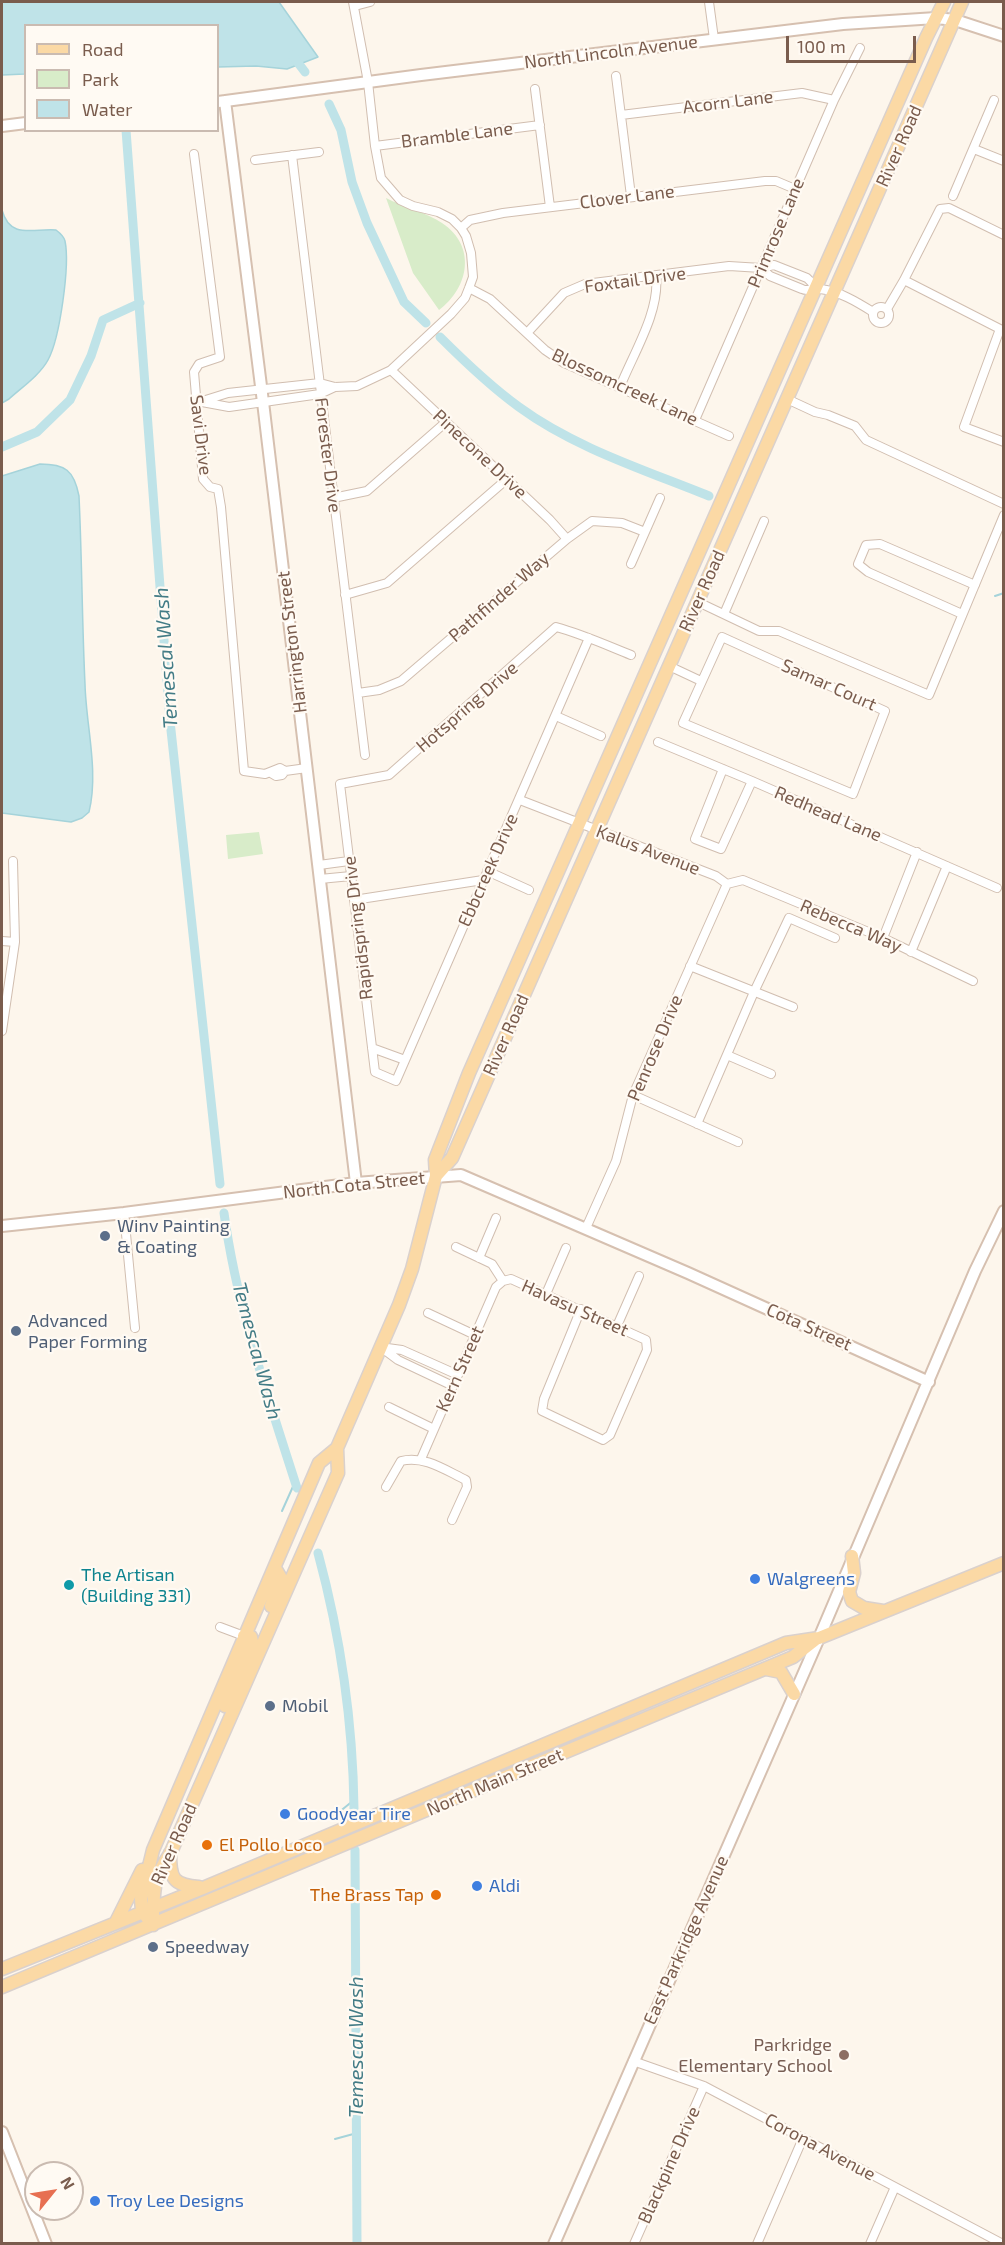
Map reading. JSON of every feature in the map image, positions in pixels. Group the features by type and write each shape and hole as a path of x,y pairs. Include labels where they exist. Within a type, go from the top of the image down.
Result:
{"main road":[{"name":"River Road","path":"148,1909 159,1870 171,1852 338,1473 337,1448 399,1305 412,1269 436,1176 435,1160 469,1073 944,2"},
{"name":"River Road","path":"436,1176 452,1158 962,2"},
{"name":"River Road","path":"153,1925 142,1891 153,1850 319,1463 337,1448"},
{"path":"852,1556 854,1573 849,1592 852,1601 864,1608 884,1611"},
{"name":"North Main Street","path":"2,1987 765,1669 793,1657 819,1638 1004,1563"},
{"path":"271,1622 271,1606 281,1578 275,1568"},
{"path":"218,1742 218,1721 252,1642 251,1637 244,1636"},
{"name":"North Main Street","path":"2,1970 786,1643 819,1638"},
{"path":"765,1669 781,1672 794,1694"},
{"path":"116,1922 153,1850"},
{"path":"171,1852 170,1871 174,1879 181,1886 203,1888"}],"street":[{"path":"199,403 228,393 262,389 320,383 335,387 357,386 391,370 451,314 465,298 470,288 473,277 471,253 461,228 452,219 438,212 413,206 400,200 381,178 368,82 354,4 370,2"},
{"path":"709,2 714,39"},
{"name":"North Lincoln Avenue","path":"221,101 843,24 936,18 955,20 1004,36"},
{"name":"Primrose Lane","path":"695,420 834,100 860,48"},
{"path":"616,76 631,196"},
{"path":"535,89 550,207"},
{"name":"Acorn Lane","path":"621,115 802,93 834,100"},
{"path":"953,196 994,100"},
{"name":"Harrington Street","path":"221,101 262,389 357,1183"},
{"path":"2,126 24,123"},
{"name":"Bramble Lane","path":"375,146 540,125"},
{"path":"974,149 1004,161"},
{"path":"255,160 319,152"},
{"name":"Savi Drive","path":"194,154 220,357 199,364 194,372 199,403 203,479 210,487 218,489 221,507 244,771 258,774 272,772 276,776 282,775 285,771 307,768"},
{"name":"Forester Drive","path":"292,155 365,755"},
{"name":"Clover Lane","path":"461,228 470,220 631,196 765,181 776,181 795,189"},
{"path":"873,312 874,320 882,323 889,318 887,309 940,209 949,208 1004,235"},
{"name":"Foxtail Drive","path":"527,333 564,293 585,284 729,266 761,268 774,265 807,278 817,288 806,291 770,276 761,268"},
{"path":"620,387 654,307 656,276"},
{"path":"904,280 1000,329 964,427 1004,442"},
{"name":"Blossomcreek Lane","path":"470,288 490,299 564,363 729,436"},
{"path":"817,288 834,292 873,312"},
{"path":"873,312 879,307 887,309"},
{"name":"Pinecone Drive","path":"391,370 567,538"},
{"path":"199,403 230,407 320,394 335,387"},
{"path":"787,399 855,426 866,440 1004,504"},
{"path":"333,498 367,491 446,422"},
{"path":"345,595 387,583 507,479"},
{"path":"631,564 660,498"},
{"path":"698,602 759,631 779,631 929,695 1004,515"},
{"name":"Pathfinder Way","path":"358,693 379,690 402,681 567,538 592,521 622,523 645,532"},
{"path":"723,614 764,521"},
{"path":"962,614 868,572 858,564 866,545 880,544 975,585"},
{"name":"Hotspring Drive","path":"340,784 389,776 556,627 589,638"},
{"name":"Samar Court","path":"722,637 885,711 853,794 683,723 701,681 722,637"},
{"path":"589,638 631,655"},
{"name":"Ebbcreek Drive","path":"375,1072 396,1081 589,638"},
{"path":"669,666 701,681"},
{"path":"556,716 601,736"},
{"name":"Redhead Lane","path":"658,742 997,888"},
{"path":"723,769 695,839 721,849 752,781"},
{"name":"Rapidspring Drive","path":"340,784 375,1072"},
{"name":"Kalus Avenue","path":"520,800 716,876 727,884"},
{"path":"883,938 917,852"},
{"path":"2,1031 15,942 13,861"},
{"path":"318,865 350,861"},
{"path":"911,952 947,866"},
{"path":"487,871 529,890"},
{"path":"320,879 351,876"},
{"path":"354,900 483,880"},
{"name":"Rebecca Way","path":"727,884 743,880 883,938 973,981"},
{"name":"Penrose Drive","path":"586,1228 616,1161 633,1095 727,884"},
{"path":"697,1124 789,918 835,938"},
{"path":"2,941 15,942"},
{"path":"690,966 793,1007"},
{"path":"372,1048 405,1060"},
{"path":"727,1055 771,1074"},
{"path":"633,1095 738,1142"},
{"name":"North Cota Street","path":"2,1226 357,1183 461,1175 688,1273"},
{"name":"East Parkridge Avenue","path":"554,2244 819,1638 975,1271 1004,1211"},
{"path":"124,1213 135,1328"},
{"path":"479,1258 496,1218"},
{"path":"456,1247 492,1264 503,1281"},
{"path":"546,1294 566,1248"},
{"name":"Cota Street","path":"688,1273 929,1382"},
{"path":"616,1326 639,1275"},
{"name":"Havasu Street","path":"503,1281 511,1279 581,1309 646,1340 647,1350 610,1435 603,1440 542,1411 544,1399 581,1309"},
{"name":"Kern Street","path":"421,1459 496,1287 503,1281"},
{"path":"428,1313 475,1335"},
{"path":"380,1347 402,1350 458,1375"},
{"path":"380,1347 398,1360 453,1386"},
{"path":"388,1407 434,1429"},
{"path":"386,1487 401,1461 410,1458 421,1459 466,1480 467,1487 452,1520"},
{"path":"220,1628 244,1636"},
{"name":"Corona Avenue","path":"633,2061 704,2086 1003,2244"},
{"name":"Blackpine Drive","path":"634,2244 704,2086"},
{"path":"2,2132 46,2244"},
{"path":"757,2244 804,2138"},
{"path":"870,2244 895,2187"}],"green space":[{"path":"386,198 436,219 453,232 461,243 465,267 462,279 449,301 439,310 413,273"},
{"path":"259,832 263,854 228,859 226,835"}],"water":[{"path":"2,2 279,2 318,57 287,69 256,66 219,67 219,24 24,24 24,74 2,75"},
{"path":"2,210 11,226 17,229 56,230 62,235 66,252 66,267 60,319 48,360 30,381 2,403"},
{"path":"40,464 56,465 67,470 74,480 79,496 85,684 93,781 89,812 82,818 71,822 2,813 2,476"}],"waterway":[{"path":"292,55 305,72"},
{"path":"329,104 341,130 352,182 367,223 404,302 426,323"},
{"name":"Temescal Wash","path":"126,132 170,721 220,1184"},
{"path":"2,447 37,432 70,400 91,356 103,320 140,303"},
{"path":"440,337 498,391 541,422 611,457 709,496"},
{"path":"995,596 1004,593"},
{"name":"Temescal Wash","path":"224,1213 245,1318 297,1488"},
{"path":"282,1511 295,1482"},
{"name":"Temescal Wash","path":"318,1553 333,1617 344,1680 351,1744 354,1809"},
{"path":"333,1817 354,1800"},
{"name":"Temescal Wash","path":"355,1850 357,2244"},
{"path":"335,2139 357,2133"}],"place":[{"name":"Winv Painting & Coating","path":"105,1236"},
{"name":"Advanced Paper Forming","path":"16,1331"},
{"name":"Walgreens","path":"755,1579"},
{"name":"The Artisan (Building 331)","path":"69,1585"},
{"name":"Mobil","path":"270,1706"},
{"name":"Goodyear Tire","path":"285,1814"},
{"name":"El Pollo Loco","path":"207,1845"},
{"name":"Aldi","path":"477,1886"},
{"name":"The Brass Tap","path":"436,1895"},
{"name":"Speedway","path":"153,1947"},
{"name":"Parkridge Elementary School","path":"844,2055"},
{"name":"Troy Lee Designs","path":"95,2201"}]}
